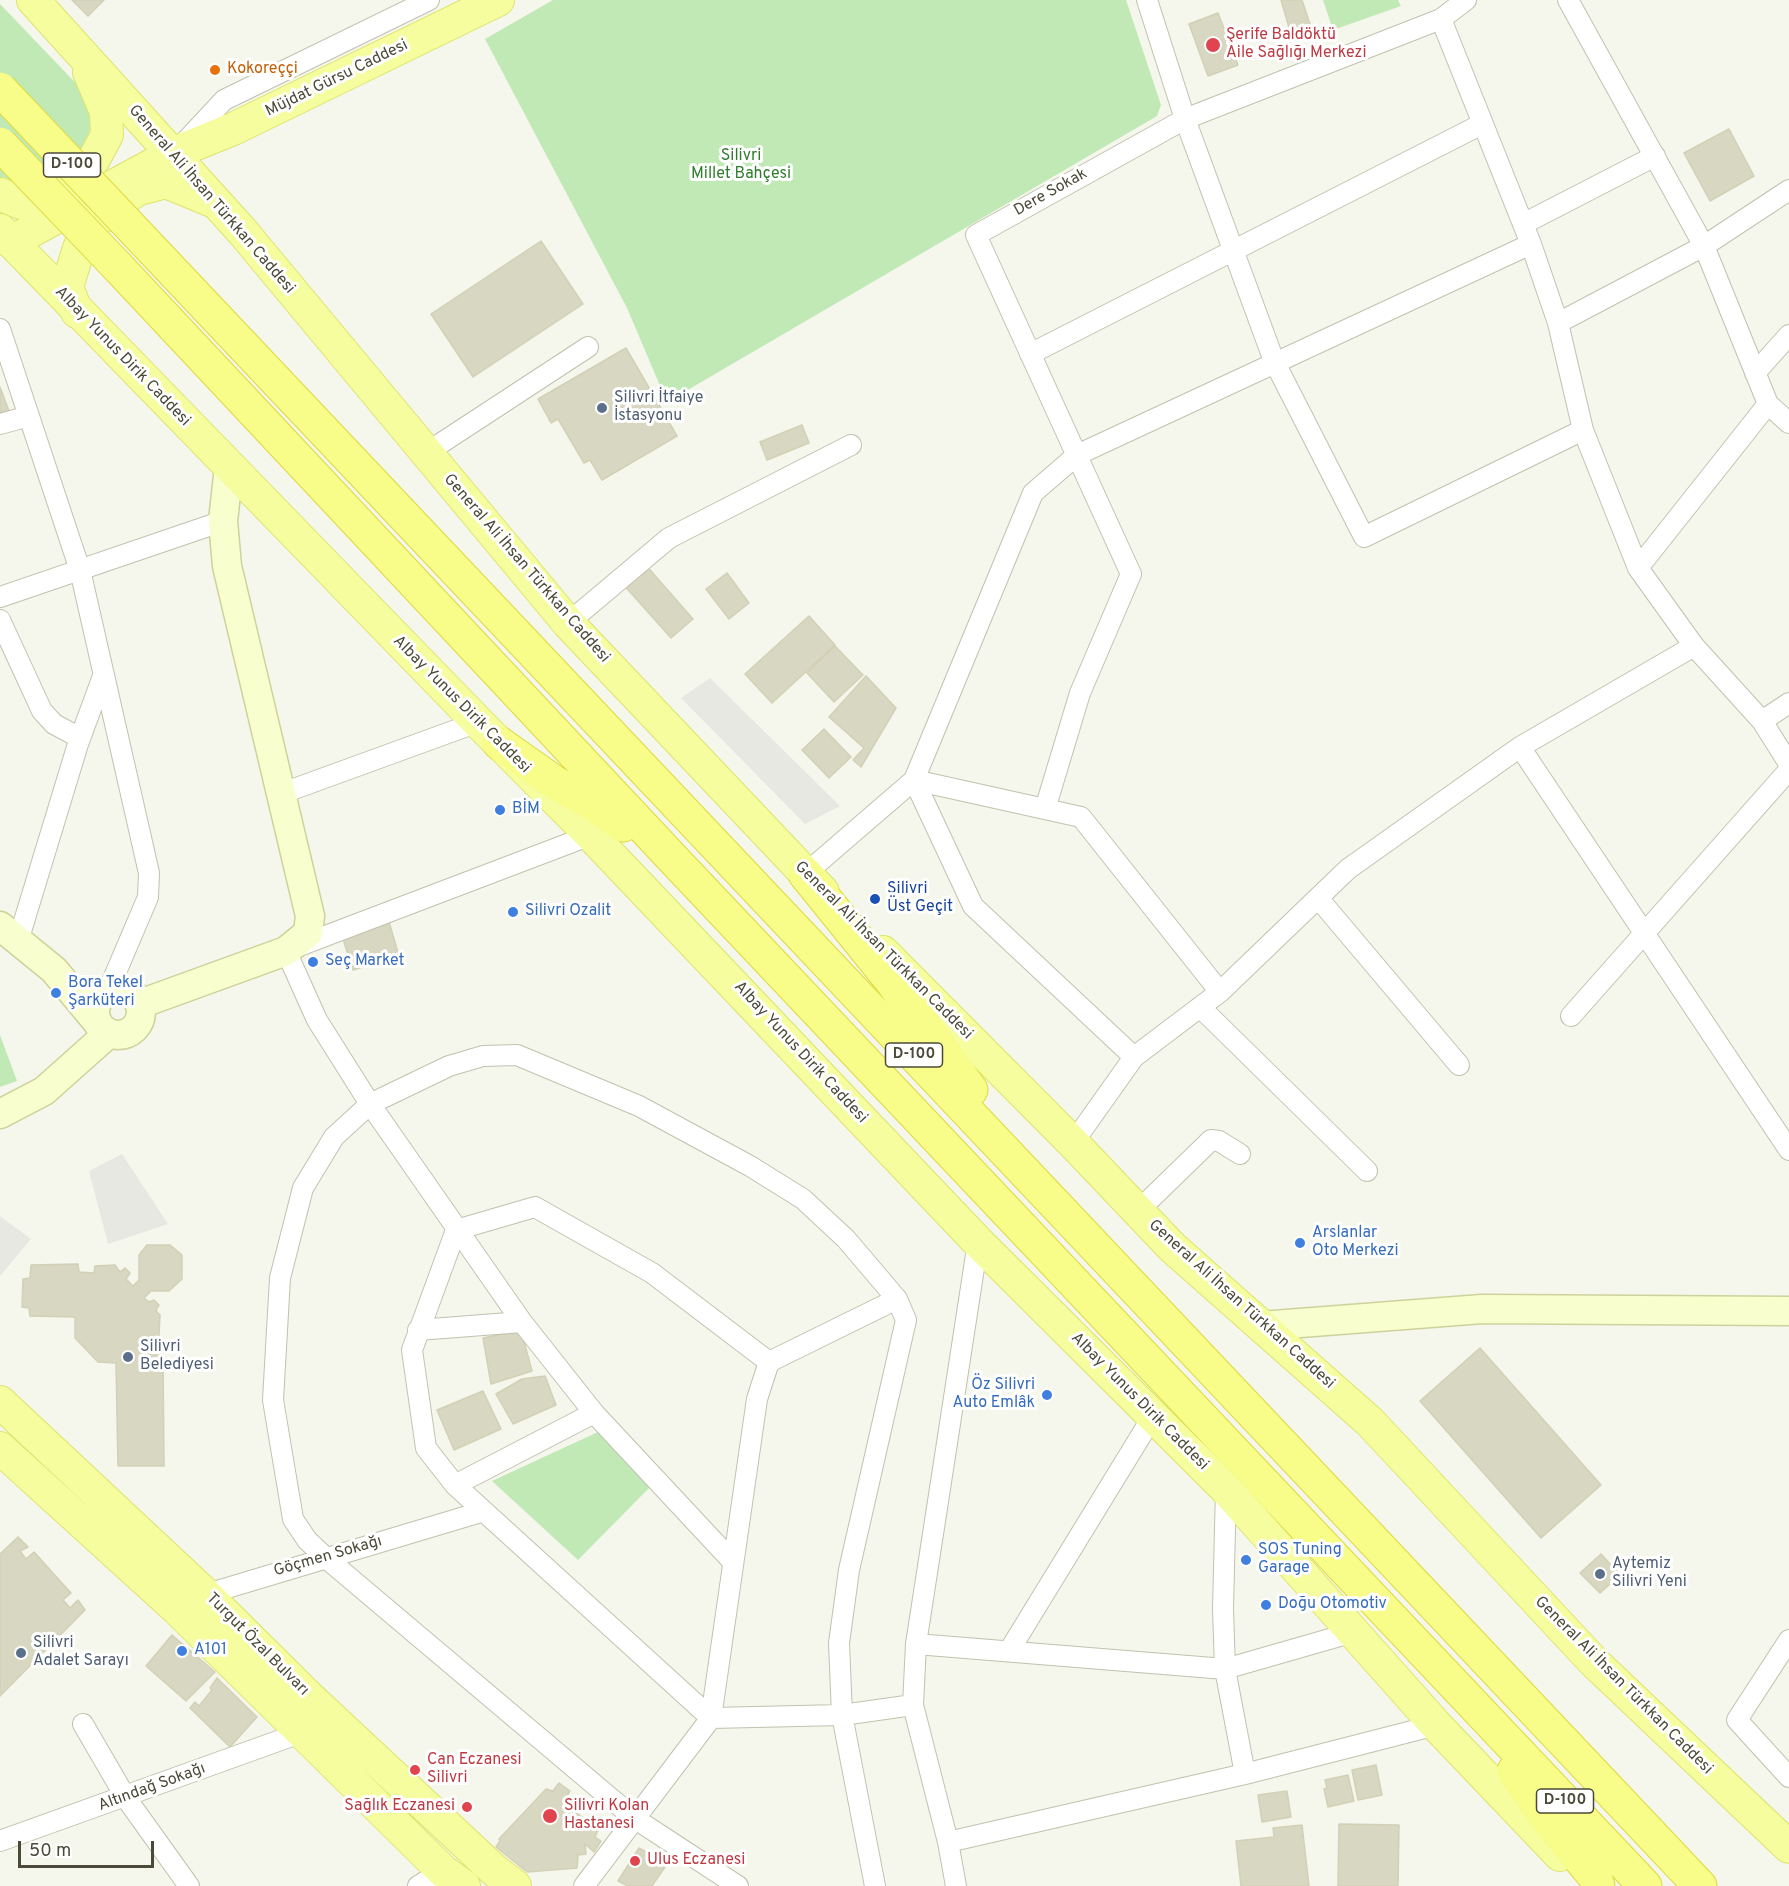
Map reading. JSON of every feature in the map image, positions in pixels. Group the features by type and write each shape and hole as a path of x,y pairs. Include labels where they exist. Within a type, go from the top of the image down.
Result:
{"highway":[{"name":"D-100","path":"0,89 1696,1881"},
{"name":"D-100","path":"0,144 1645,1886"},
{"path":"489,733 676,862"},
{"path":"805,874 893,983 1031,1178"},
{"path":"1485,1717 1498,1748 1527,1792 1589,1869 1598,1886"}],"main road":[{"name":"General Ali İhsan Türkkan Caddesi","path":"33,0 174,153 568,623 805,874 1073,1143 1172,1247 1370,1422 1594,1662 1789,1847"},
{"name":"Müjdat Gürsu Caddesi","path":"4,240 174,153 233,129 498,0"},
{"path":"0,194 21,203 36,202 71,188 94,159 107,135 106,112 78,50"},
{"path":"77,312 68,287 79,248 93,224 120,201 139,189 166,182 216,202"},
{"name":"Albay Yunus Dirik Caddesi","path":"4,240 591,835 978,1242 1226,1489 1436,1725 1590,1886"},
{"path":"140,1004 286,951 308,933 310,916 283,793 227,566 223,521 229,467"},
{"path":"9,934 54,969 103,1028 124,1035 136,1026 141,1012 136,998 123,990 108,992 54,969"},
{"path":"103,1028 95,1008 98,1001 108,992"},
{"path":"0,1114 44,1091 103,1028"},
{"path":"1262,1326 1482,1309 1789,1311"},
{"name":"Turgut Özal Bulvarı","path":"0,1402 204,1593 319,1707 494,1870 515,1886"},
{"name":"Turgut Özal Bulvarı","path":"0,1448 177,1609 303,1732 442,1881"}],"street":[{"path":"174,153 224,100 429,0"},
{"path":"1147,0 1185,119 1274,362 1364,537 1582,430"},
{"name":"Dere Sokak","path":"1045,809 1080,693 1131,574 976,235 1185,119 1441,19 1466,0"},
{"path":"1568,0 1704,246 1768,404 1789,423"},
{"path":"1441,19 1531,244 1558,323 1582,430 1638,568 1694,646 1762,721 1789,764"},
{"path":"1030,354 1482,124"},
{"path":"1523,224 1655,156"},
{"path":"1558,323 1704,246 1789,190"},
{"path":"805,874 914,780 1033,493 1077,455 1531,244"},
{"path":"0,329 80,570 149,873 148,897 108,992"},
{"path":"1755,373 1789,335"},
{"path":"426,453 588,347"},
{"path":"1638,568 1768,404"},
{"path":"0,424 29,416"},
{"path":"568,623 669,538 852,445"},
{"path":"2,592 80,570 223,521"},
{"path":"0,620 42,711 54,724 80,738"},
{"path":"1073,1143 1134,1057 1220,992 1348,869 1520,747 1694,646"},
{"path":"9,934 103,676"},
{"path":"1762,721 1789,703"},
{"path":"283,793 489,733"},
{"path":"1520,747 1645,933 1782,1123 1789,1150"},
{"path":"1571,1016 1789,770"},
{"path":"914,780 1081,817 1220,992"},
{"path":"914,780 973,906 1134,1057"},
{"path":"591,835 286,951 317,1020 370,1104 522,1322 594,1413 733,1562"},
{"path":"1317,898 1459,1065"},
{"path":"1200,1007 1367,1172"},
{"path":"738,1886 634,1818 326,1558 307,1540 293,1519 273,1400 280,1278 303,1188 334,1137 370,1104 449,1066 483,1056 517,1055 639,1106 803,1199 846,1239 897,1299 906,1320 849,1570 839,1644 842,1715 875,1886"},
{"path":"1138,1211 1211,1140 1219,1141 1240,1154"},
{"path":"456,1230 535,1207 652,1273 769,1362"},
{"path":"456,1230 412,1350 413,1372 426,1448 454,1485 481,1512 711,1718 842,1715 913,1706"},
{"path":"956,1886 948,1842 913,1706 916,1644 978,1242"},
{"path":"584,1886 711,1718 757,1399 769,1362 897,1299"},
{"path":"418,1330 522,1322"},
{"path":"454,1485 594,1413"},
{"path":"1009,1650 1153,1416"},
{"path":"1226,1489 1224,1669 1245,1774"},
{"name":"Göçmen Sokağı","path":"177,1609 204,1593 481,1512"},
{"path":"916,1644 1224,1669 1354,1632"},
{"path":"1789,1640 1737,1720 1789,1777"},
{"path":"83,1724 126,1798 189,1886"},
{"path":"948,1842 1245,1774 1436,1725"},
{"name":"Altındağ Sokağı","path":"0,1841 126,1798 303,1732"}],"green space":[{"name":"Silivri Millet Bahçesi","path":"553,0 1126,0 1161,105 1157,116 667,402 627,308 485,39"},
{"path":"1323,0 1398,0 1401,6 1333,30"},
{"path":"0,4 89,97 93,119 86,142 75,161 50,182 26,190 0,181"},
{"path":"0,1035 17,1081 0,1087"},
{"path":"598,1432 651,1486 578,1560 492,1481"}],"shaded area":[{"path":"710,678 840,806 805,824 681,698"},
{"path":"122,1154 168,1224 108,1244 89,1171"},
{"path":"0,1216 31,1239 0,1276"}],"building":[{"path":"72,0 104,0 88,16"},
{"path":"1281,0 1302,0 1310,24 1290,31"},
{"name":"Şerife Baldöktü Aile Sağlığı Merkezi","path":"1218,13 1238,65 1208,76 1189,24"},
{"path":"1729,129 1754,176 1710,201 1684,153"},
{"path":"541,241 583,304 473,377 431,314"},
{"name":"Silivri İtfaiye İstasyonu","path":"626,348 677,436 602,480 590,460 584,463 558,419 551,423 538,399"},
{"path":"0,387 9,411 0,414"},
{"path":"802,425 809,443 767,460 760,442"},
{"path":"644,563 693,619 671,638 622,583"},
{"path":"727,573 749,603 729,619 706,589"},
{"path":"809,616 835,645 772,703 745,674"},
{"path":"835,646 863,675 834,702 807,673"},
{"path":"866,676 896,708 861,767 853,760 864,748 829,717"},
{"path":"824,729 851,757 829,778 802,750"},
{"path":"389,922 399,956 353,970 342,936"},
{"name":"Silivri Belediyesi","path":"147,1245 170,1245 182,1255 182,1279 169,1291 151,1291 144,1298 149,1302 154,1300 159,1305 156,1311 160,1315 158,1353 163,1353 164,1466 118,1466 116,1363 98,1362 75,1338 75,1317 30,1316 29,1308 22,1307 23,1279 30,1278 31,1265 78,1264 79,1272 94,1273 95,1266 115,1265 120,1272 125,1268 130,1273 126,1279 133,1286 139,1280 139,1255"},
{"path":"521,1330 532,1371 491,1384 483,1338"},
{"path":"1480,1348 1601,1485 1541,1538 1420,1401"},
{"path":"545,1376 556,1405 513,1424 496,1394 522,1379"},
{"path":"483,1391 501,1429 454,1450 437,1410"},
{"name":"Silivri Adalet Sarayı","path":"18,1537 28,1547 20,1551 26,1559 34,1552 71,1593 63,1600 70,1608 78,1600 85,1610 0,1696 0,1554"},
{"path":"1601,1554 1620,1575 1600,1593 1580,1573"},
{"path":"172,1635 215,1672 186,1701 146,1666"},
{"path":"217,1678 257,1717 230,1747 190,1708 195,1702 199,1706 212,1690 210,1688"},
{"path":"1376,1765 1382,1795 1358,1800 1352,1770"},
{"path":"1348,1775 1354,1801 1328,1807 1324,1789 1327,1788 1325,1780"},
{"name":"Silivri Kolan Hastanesi","path":"559,1783 570,1791 563,1802 598,1830 595,1837 601,1841 594,1852 585,1844 586,1854 578,1855 577,1868 527,1872 496,1847 499,1839 546,1789 553,1791"},
{"path":"1287,1791 1291,1817 1262,1822 1258,1795"},
{"path":"1339,1824 1399,1825 1398,1886 1338,1886"},
{"path":"1302,1825 1309,1886 1241,1886 1236,1841 1274,1837 1273,1828"},
{"path":"639,1848 667,1864 652,1886 628,1886 618,1881"}],"place":[{"name":"Şerife Baldöktü Aile Sağlığı Merkezi","path":"1213,45"},
{"name":"Kokoreççi","path":"215,70"},
{"name":"Silivri İtfaiye İstasyonu","path":"602,408"},
{"name":"BİM","path":"500,810"},
{"name":"Silivri Üst Geçit","path":"875,899"},
{"name":"Silivri Ozalit","path":"513,912"},
{"name":"Seç Market","path":"313,962"},
{"name":"Bora Tekel Şarküteri","path":"56,993"},
{"name":"Arslanlar Oto Merkezi","path":"1300,1243"},
{"name":"Silivri Belediyesi","path":"128,1357"},
{"name":"Öz Silivri Auto Emlâk","path":"1047,1395"},
{"name":"SOS Tuning Garage","path":"1246,1560"},
{"name":"Aytemiz Silivri Yeni","path":"1600,1574"},
{"name":"Doğu Otomotiv","path":"1266,1605"},
{"name":"A101","path":"182,1651"},
{"name":"Silivri Adalet Sarayı","path":"21,1653"},
{"name":"Can Eczanesi Silivri","path":"415,1770"},
{"name":"Sağlık Eczanesi","path":"467,1807"},
{"name":"Silivri Kolan Hastanesi","path":"550,1816"},
{"name":"Ulus Eczanesi","path":"635,1861"}]}
